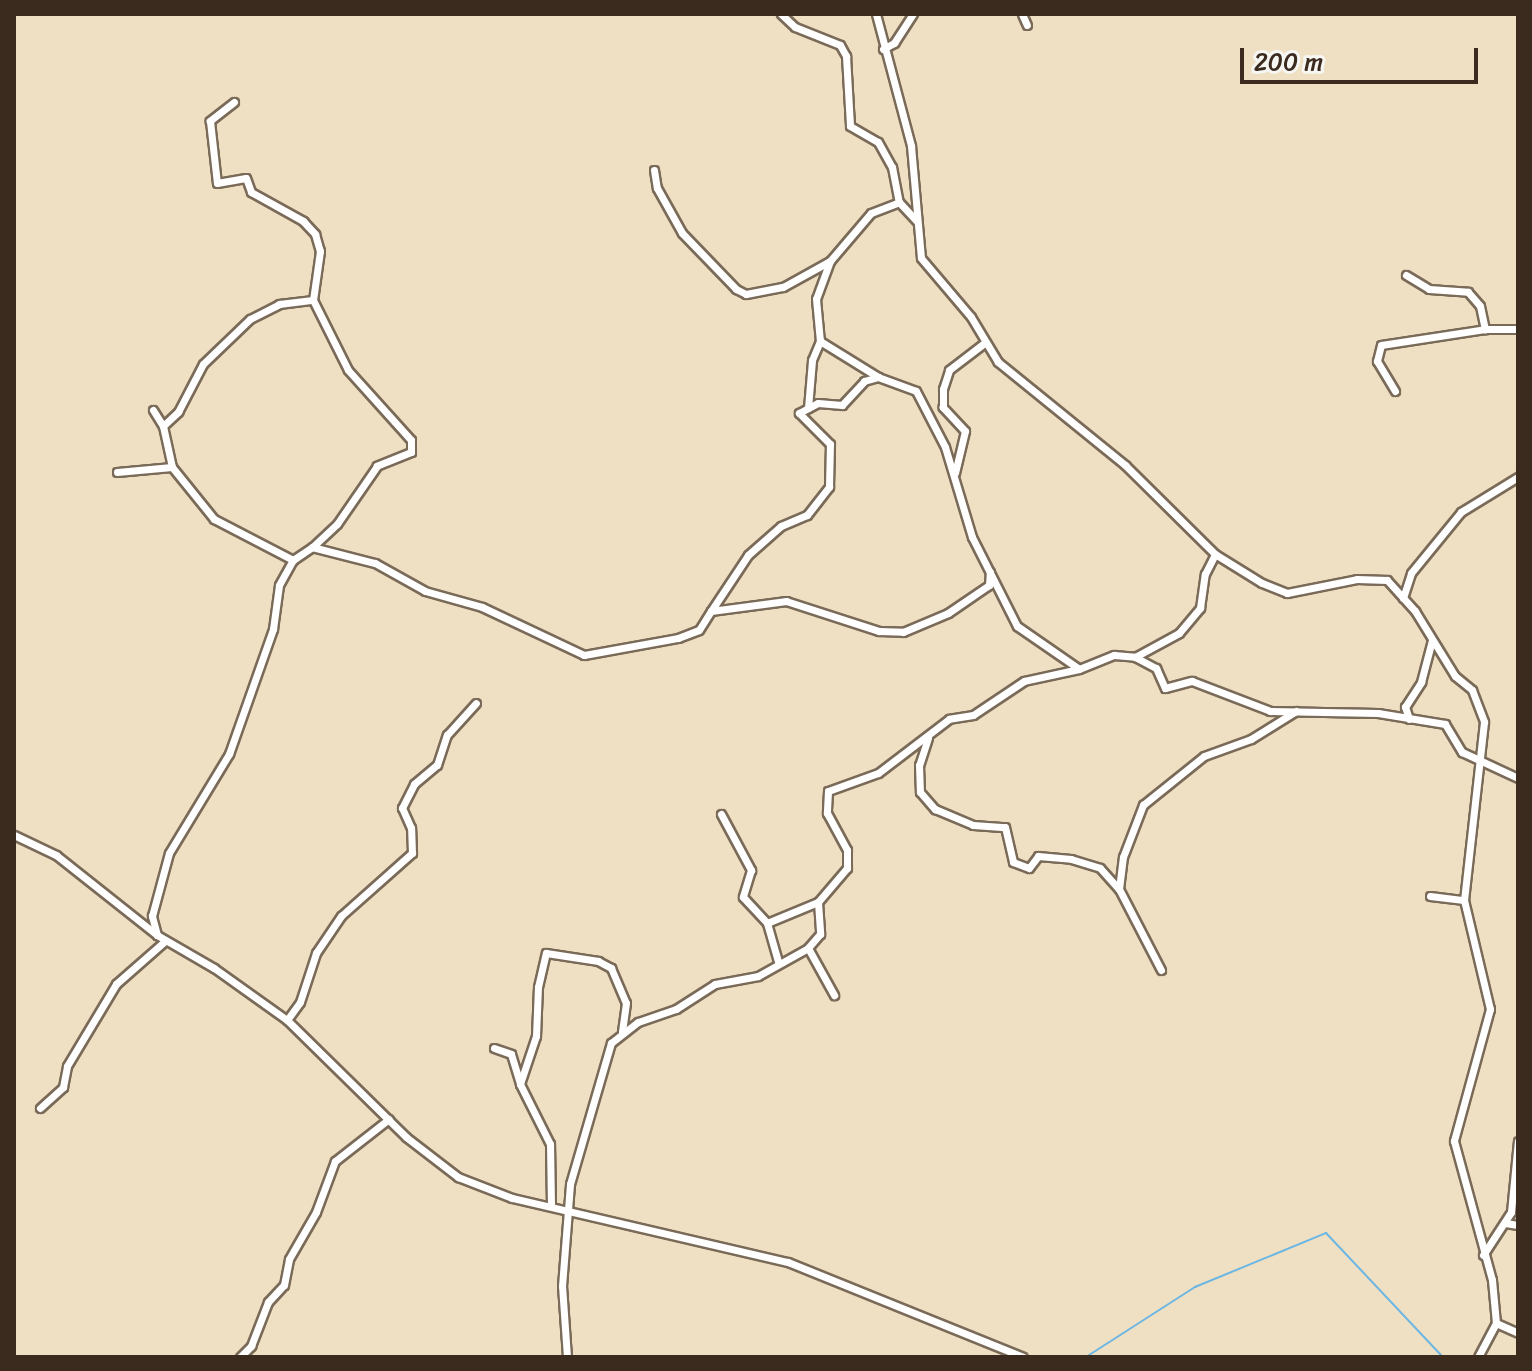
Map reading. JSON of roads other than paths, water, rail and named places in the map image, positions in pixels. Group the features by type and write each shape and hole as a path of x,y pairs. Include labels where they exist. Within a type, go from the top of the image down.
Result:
{"street":[{"path":"781,14 795,27 840,45 846,56 850,126 878,142 892,167 899,202 917,221"},
{"path":"876,14 911,146 917,221 927,270 971,317 983,344 1015,379 1125,465 1215,554 1287,593 1357,579 1387,580 1403,598 1455,676 1472,690 1484,722 1464,900 1490,1009 1454,1141 1492,1280 1496,1323 1478,1357"},
{"path":"883,49 894,43 913,14"},
{"path":"1022,14 1027,25"},
{"path":"157,935 152,916 169,853 229,754 273,629 279,585 293,560 337,524 377,466 411,452 411,440 348,370 313,300 320,251 315,234 303,221 251,192 246,178 217,183 210,121 234,102"},
{"path":"654,170 657,188 682,233 736,289 746,294 783,287 830,261"},
{"path":"808,408 812,360 820,341 816,299 830,261 871,213 899,202"},
{"path":"1406,275 1429,289 1468,292 1480,306 1485,329"},
{"path":"166,424 203,364 250,319 279,304 313,300"},
{"path":"1395,391 1377,361 1381,345 1485,329 1518,329"},
{"path":"820,341 878,377 916,391 955,475 972,537 1017,626 1079,669"},
{"path":"955,475 965,431 943,407 943,389 949,370 983,344"},
{"path":"312,547 375,563 425,591 482,607 584,655 678,638 699,630 748,555 781,526 807,515 829,487 830,444 799,413 818,403 842,405 864,381 878,377"},
{"path":"155,413 166,424 172,467 214,519 293,560"},
{"path":"117,472 172,467"},
{"path":"1403,598 1411,573 1461,512 1518,477"},
{"path":"1135,657 1179,633 1200,608 1205,574 1215,554"},
{"path":"711,611 786,601 879,631 903,632 948,613 989,585 991,570"},
{"path":"1409,719 1405,707 1421,682 1432,639"},
{"path":"767,923 818,902 847,868 847,850 827,813 828,791 878,773 949,719 973,715 1024,681 1079,669 1114,655 1135,657 1156,668 1165,688 1192,681 1270,711 1298,710 1445,724 1462,752 1482,758 1518,778"},
{"path":"287,1020 300,1002 316,953 341,916 412,853 411,828 402,808 414,784 437,765 447,735 476,703"},
{"path":"1119,889 1123,857 1143,805 1204,756 1251,739 1298,710"},
{"path":"929,737 919,765 920,792 935,809 973,825 1005,827 1013,862 1029,868 1038,856 1071,859 1100,868 1119,889 1161,970"},
{"path":"721,814 751,870 743,897 767,923 778,961"},
{"path":"14,835 56,855 165,941 214,968 287,1020 389,1119 458,1177 551,1206 788,1262 1023,1357"},
{"path":"1430,896 1464,900"},
{"path":"567,1357 562,1286 574,1159 605,1055 622,1034 656,1014 691,1002 715,984 758,976 778,961 808,948 820,934 818,902"},
{"path":"40,1108 63,1087 67,1066 116,984 165,941"},
{"path":"808,948 834,995"},
{"path":"520,1084 536,1036 538,987 546,953 598,961 611,968 626,1003 622,1034"},
{"path":"494,1048 511,1054 520,1084 550,1144 551,1206"},
{"path":"240,1357 251,1346 268,1302 284,1285 289,1259 316,1212 335,1161 389,1119"},
{"path":"1483,1255 1511,1212 1518,1141"},
{"path":"1505,1223 1518,1225"},
{"path":"1496,1323 1518,1333"}],"waterway":[{"path":"1086,1357 1195,1287 1326,1233 1443,1357"}]}
